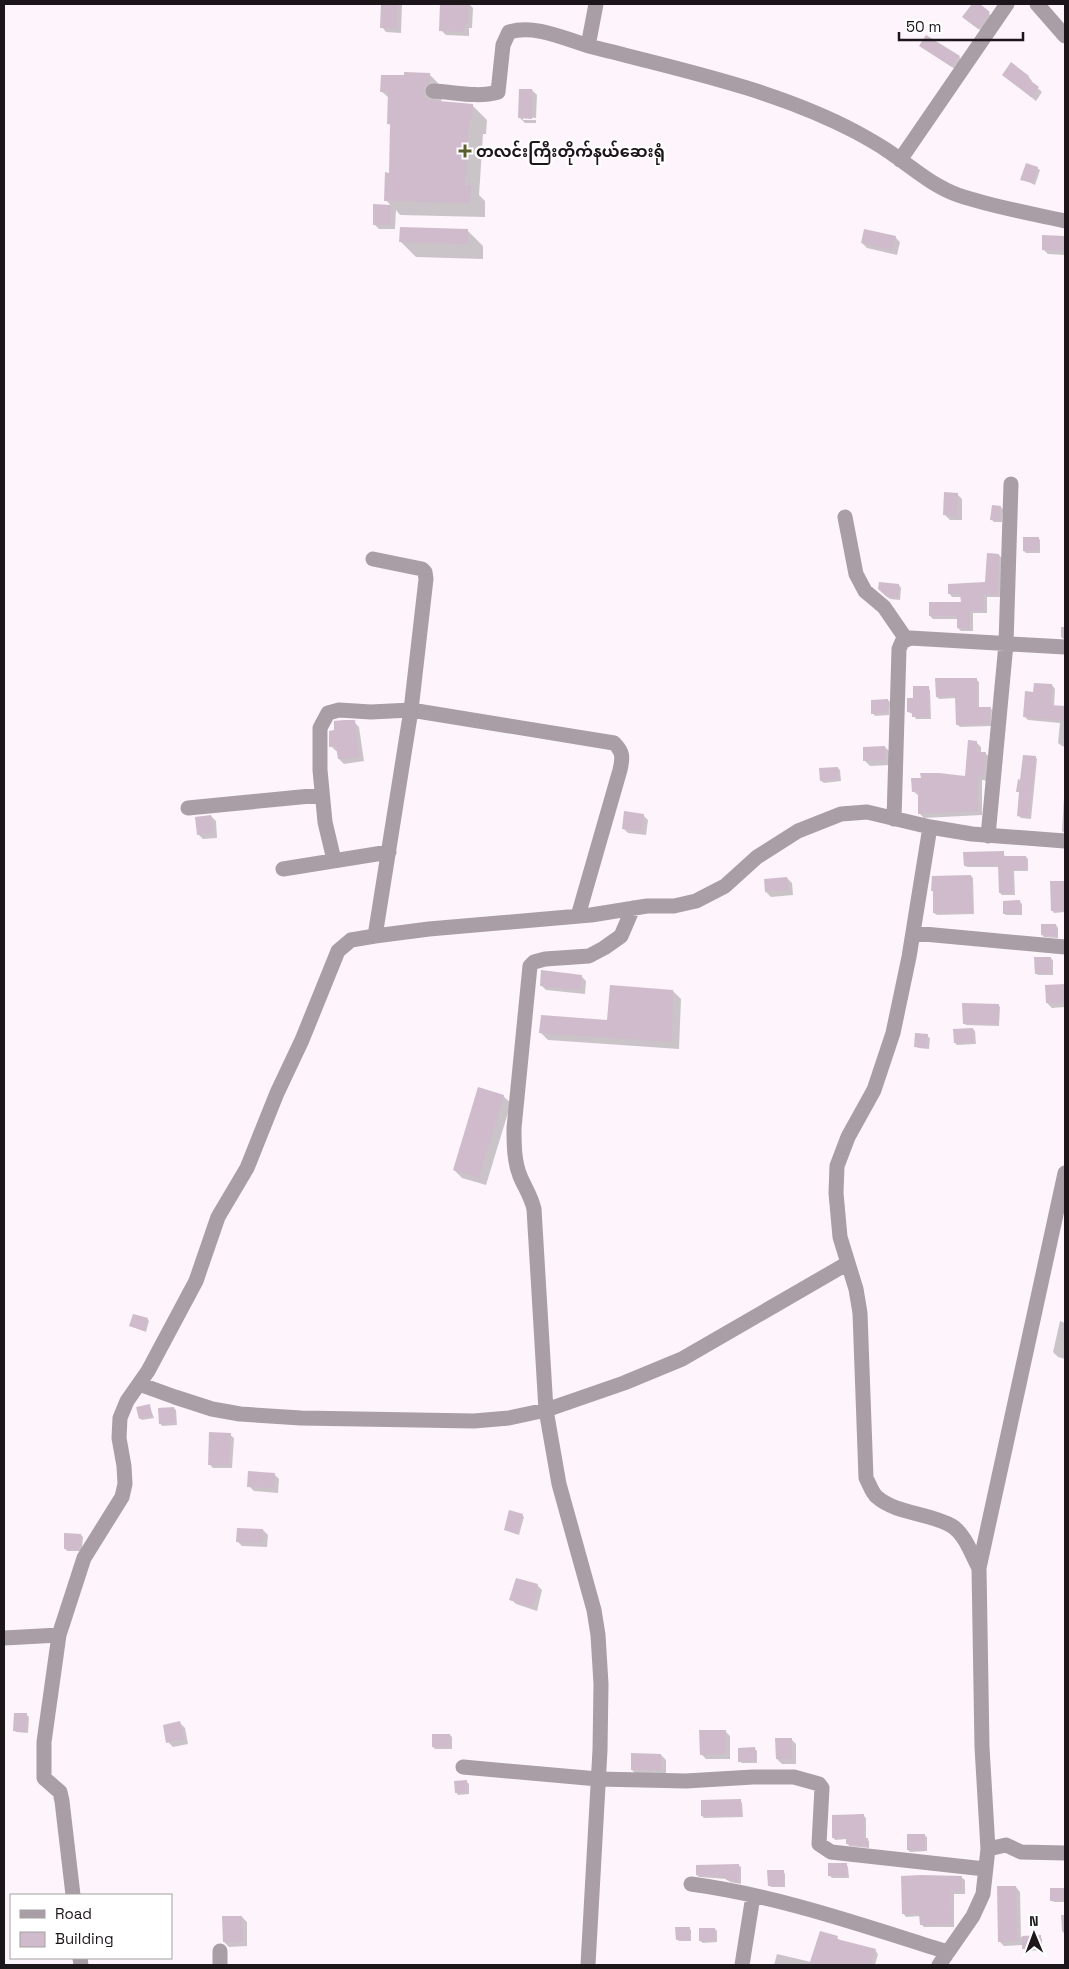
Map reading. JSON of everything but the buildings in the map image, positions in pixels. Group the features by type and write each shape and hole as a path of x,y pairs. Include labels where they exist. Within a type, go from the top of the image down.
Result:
{"street":[{"path":"588,46 596,4"},
{"path":"900,160 1007,4"},
{"path":"1037,4 1065,36"},
{"path":"433,91 488,95 498,92 503,46 509,32 518,29 553,34 588,46 730,83 818,114 889,151 931,183 959,195 1065,221"},
{"path":"988,836 1006,644 1011,484"},
{"path":"845,517 856,574 865,591 884,607 906,639"},
{"path":"373,559 422,569 425,572 411,710 375,936"},
{"path":"894,819 899,649 902,642 906,639 1065,647"},
{"path":"334,860 321,795 320,728 328,713 339,710 371,712 411,710 614,743 621,750 623,756 578,916"},
{"path":"188,808 321,795"},
{"path":"73,1894 60,1792 44,1778 44,1742 59,1635 84,1558 122,1497 125,1484 119,1438 120,1418 127,1402 148,1371 196,1281 218,1217 247,1168 277,1092 302,1040 338,951 351,940 375,936 429,929 578,916 633,908 674,906 706,897 725,886 757,857 798,831 841,814 867,812 930,827 988,836 1065,841"},
{"path":"930,827 913,933 893,1033 874,1090 848,1138 837,1166 836,1193 840,1237 856,1289 860,1313 866,1478 876,1497 885,1502 953,1526 961,1535 978,1568"},
{"path":"283,869 389,852"},
{"path":"588,1965 601,1684 598,1635 594,1610 559,1484 546,1410 534,1208 530,1193 520,1174 514,1148 514,1128 530,966 534,962 545,959 589,956 604,948 622,936 633,908"},
{"path":"913,933 1065,947"},
{"path":"939,1965 973,1916 983,1894 988,1849 982,1747 978,1568 1065,1173"},
{"path":"139,1384 212,1409 240,1414 301,1418 474,1421 509,1418 546,1410 624,1384 682,1359 848,1263"},
{"path":"4,1638 59,1635"},
{"path":"463,1767 598,1779 686,1781 752,1777 794,1778 819,1784 822,1788 818,1844 832,1852 985,1868"},
{"path":"988,1849 1006,1845 1021,1852 1065,1853"},
{"path":"691,1884 719,1888 792,1904 948,1952"},
{"path":"742,1965 752,1896"}],"place":[{"name":"တလင်းကြီးတိုက်နယ်ဆေးရုံ","path":"465,151"}]}
